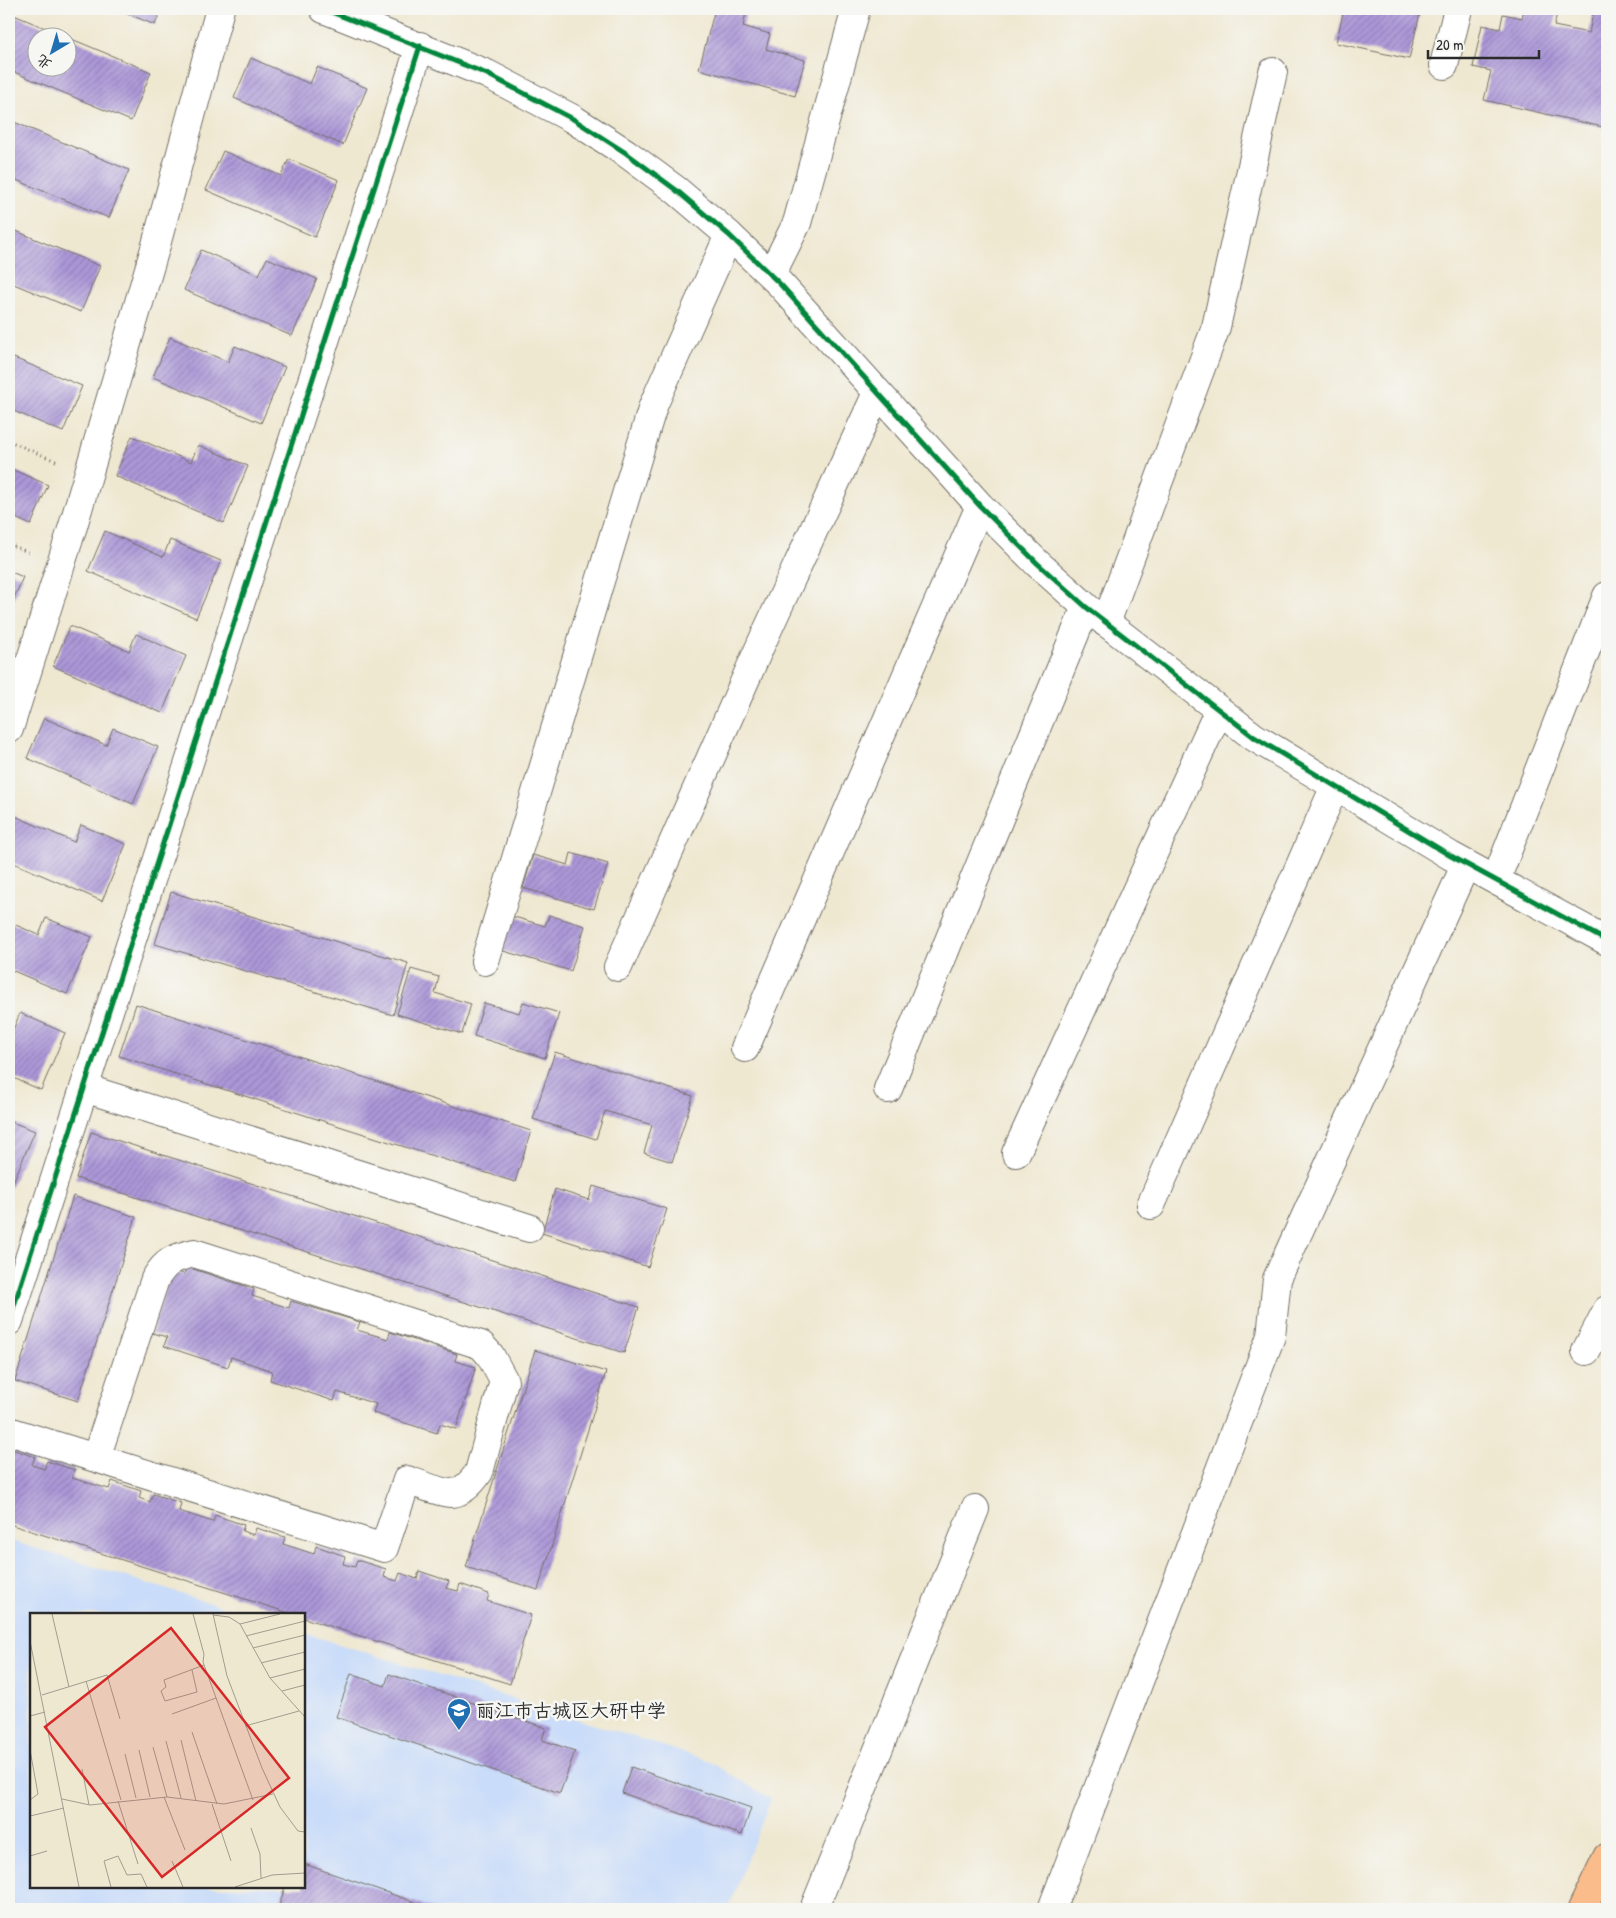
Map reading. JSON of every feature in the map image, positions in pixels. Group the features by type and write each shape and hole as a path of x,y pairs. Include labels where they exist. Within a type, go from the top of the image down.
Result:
{"main road":[{"path":"1582,1909 1607,1857"}],"street":[{"path":"9,729 17,677 89,474 156,245 220,9"},
{"path":"324,9 487,74 573,120 626,153 676,190 729,235 770,275 980,506 1037,564 1096,615 1254,737 1466,864 1607,941"},
{"path":"770,275 796,223 856,9"},
{"path":"1444,65 1458,9"},
{"path":"9,1321 420,46"},
{"path":"888,1089 1096,615 1216,328 1273,72"},
{"path":"485,961 653,406 729,235"},
{"path":"618,967 762,642 877,393"},
{"path":"745,1048 980,506"},
{"path":"1496,880 1607,596"},
{"path":"1016,1153 1218,710"},
{"path":"1151,1206 1335,786"},
{"path":"1052,1909 1271,1336 1277,1279 1466,864"},
{"path":"84,1088 529,1228"},
{"path":"9,1431 384,1548 407,1480 452,1493 465,1488 473,1481 479,1472 504,1381 490,1355 481,1345 194,1253 174,1258 162,1267 154,1279 96,1458"},
{"path":"1586,1351 1607,1310"},
{"path":"814,1909 975,1509"}],"path":[{"path":"9,441 89,474"}],"shaded area":[{"name":"丽江市古城区大研中学","path":"9,1540 242,1613 30,1613 30,1888 305,1888 305,1633 707,1760 771,1799 728,1909 9,1909"}],"building":[{"path":"116,9 161,9 155,25"},
{"path":"715,9 747,9 743,26 770,34 766,49 805,60 795,96 699,69"},
{"path":"1344,9 1421,9 1409,59 1336,43"},
{"path":"1524,9 1558,9 1554,26 1589,33 1594,9 1607,9 1607,128 1484,100 1491,71 1473,67 1482,25 1500,29 1503,14 1522,18"},
{"path":"9,13 45,28 28,28 28,78 9,70"},
{"path":"78,42 151,72 131,121 28,78 78,78"},
{"path":"251,58 310,84 317,67 367,88 343,145 234,98"},
{"path":"9,120 129,170 109,218 9,177"},
{"path":"223,151 281,176 289,159 339,180 315,237 206,190"},
{"path":"9,228 100,266 81,312 9,282"},
{"path":"201,250 259,275 267,258 317,279 292,336 184,290"},
{"path":"170,337 228,362 235,346 285,367 261,423 153,377"},
{"path":"9,356 82,386 63,432 9,409"},
{"path":"132,436 191,462 198,445 248,466 224,523 115,476"},
{"path":"9,468 48,485 31,525 9,515"},
{"path":"105,531 163,557 170,540 221,561 196,618 88,571"},
{"path":"9,571 23,577 9,610"},
{"path":"70,626 129,651 136,634 186,656 162,713 53,666"},
{"path":"44,718 106,745 113,728 158,747 133,804 27,758"},
{"path":"15,816 74,842 81,825 126,844 102,901 9,861 9,831"},
{"path":"571,853 608,864 594,909 523,888 533,855 568,865"},
{"path":"171,892 408,963 393,1015 155,944"},
{"path":"549,915 585,926 571,971 500,950 511,916 545,926"},
{"path":"46,918 92,937 67,994 9,969 9,922 39,935"},
{"path":"411,969 439,977 435,993 471,1004 462,1034 397,1014"},
{"path":"523,1002 559,1013 545,1058 474,1036 484,1003 519,1013"},
{"path":"136,1004 531,1131 515,1182 119,1056"},
{"path":"20,1013 65,1033 41,1090 9,1076 9,1029 13,1030"},
{"path":"555,1052 693,1096 672,1162 644,1153 652,1125 605,1111 596,1139 533,1119"},
{"path":"9,1121 35,1131 10,1189 9,1188"},
{"path":"91,1132 639,1307 624,1353 76,1178"},
{"path":"593,1186 667,1209 648,1267 542,1233 555,1189 589,1200"},
{"path":"73,1196 136,1217 78,1401 15,1381"},
{"path":"187,1267 254,1289 252,1296 289,1308 291,1301 360,1322 357,1330 388,1339 390,1332 457,1354 455,1361 476,1367 456,1429 440,1424 437,1433 373,1413 376,1404 337,1392 334,1401 270,1380 272,1371 231,1357 228,1367 164,1346 167,1337 152,1333 171,1270 184,1274"},
{"path":"535,1350 606,1372 538,1590 466,1567"},
{"path":"9,1448 35,1457 32,1465 44,1469 47,1461 75,1470 72,1478 109,1489 112,1481 141,1491 139,1498 150,1502 153,1494 181,1503 179,1511 213,1522 215,1515 244,1525 242,1531 254,1535 256,1528 285,1537 283,1544 314,1554 316,1546 345,1556 343,1564 355,1567 357,1560 386,1569 384,1577 397,1581 400,1573 417,1579 419,1571 449,1581 446,1588 458,1591 460,1584 489,1594 487,1601 531,1615 510,1684 305,1618 305,1613 289,1613 9,1524"},
{"path":"351,1674 385,1686 389,1674 546,1728 542,1740 575,1751 560,1793 336,1717"},
{"path":"631,1767 751,1808 742,1835 622,1793"},
{"path":"305,1864 435,1909 278,1909 285,1888 305,1888"}],"cycle path":[{"path":"324,9 487,74 573,119 626,153 676,190 729,235 780,284 980,506 1037,563 1086,607 1254,737 1451,856 1607,941"},
{"path":"9,1321 420,46"}],"place":[{"name":"丽江市古城区大研中学","path":"459,1731"}]}
